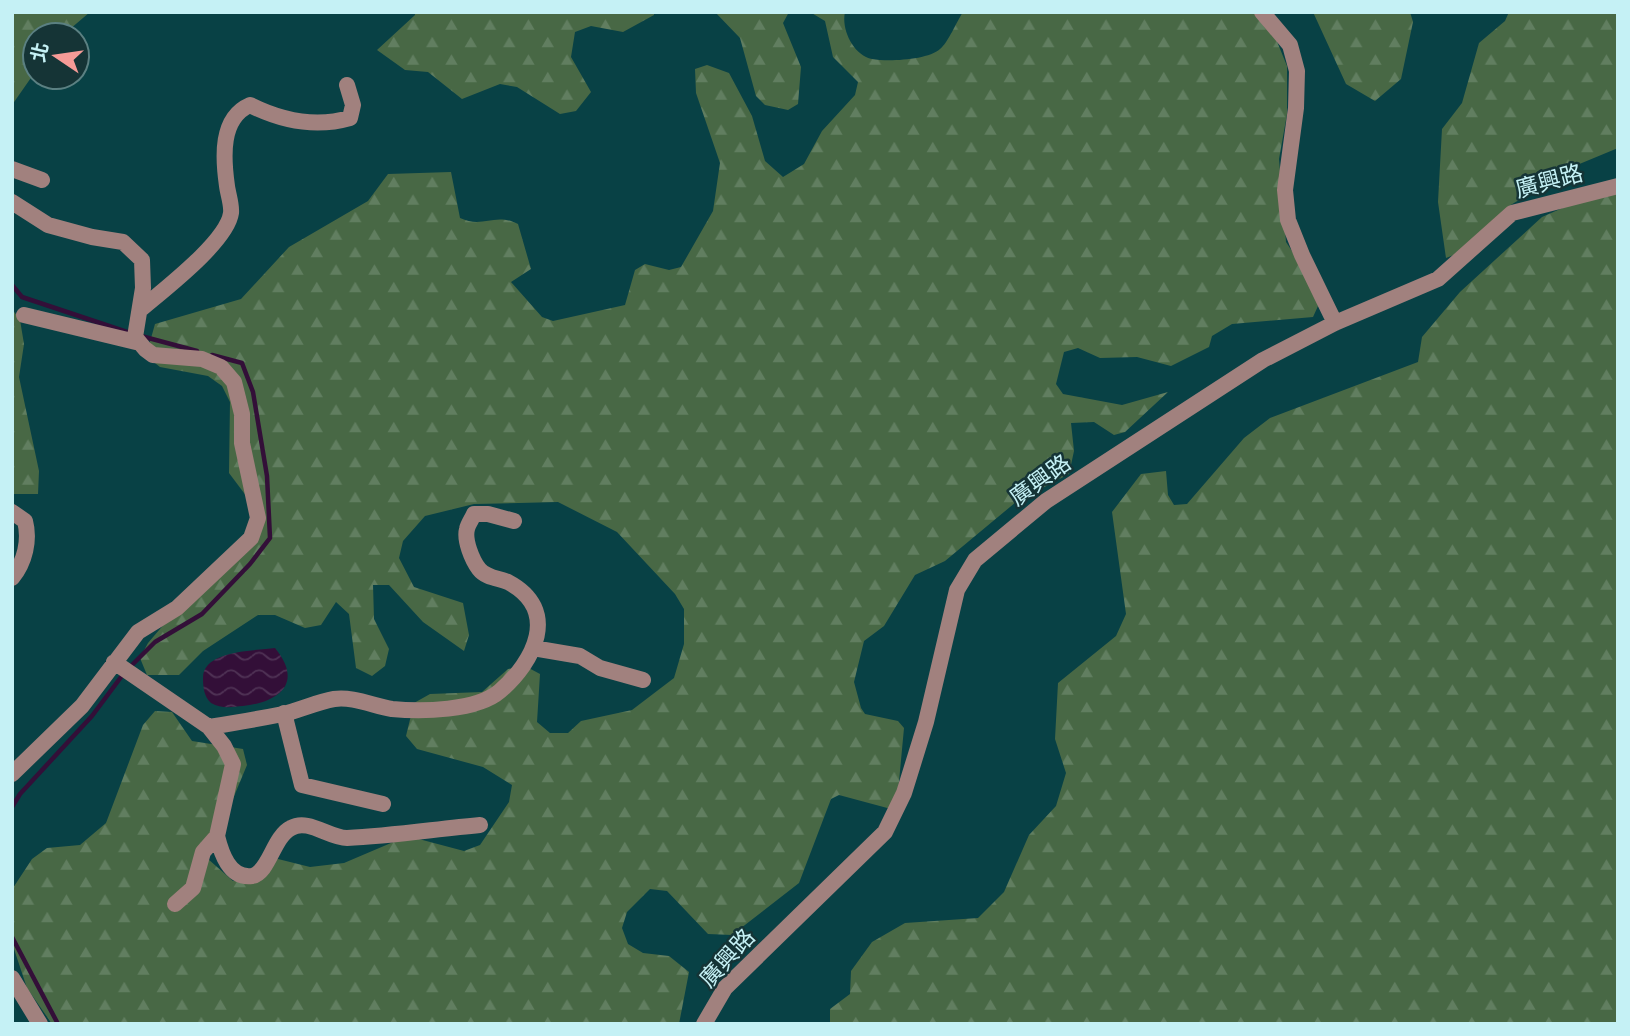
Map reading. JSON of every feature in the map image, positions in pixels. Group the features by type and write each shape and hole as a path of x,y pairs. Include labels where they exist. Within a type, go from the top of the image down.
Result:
{"street":[{"path":"1262,12 1290,45 1297,71 1296,108 1285,190 1289,220 1302,255 1335,323"},
{"path":"138,329 222,232 231,213 225,146 228,129 239,110 250,105 291,122 337,121 350,117 353,104 347,85"},
{"path":"12,169 42,180"},
{"name":"廣興路","path":"704,1024 725,988 885,832 904,793 919,746 957,590 975,560 1046,501 1263,360 1335,323 1438,279 1512,214 1618,186"},
{"path":"12,202 48,225 123,242 142,260 143,288 138,329 153,355 202,359 221,367 234,382 242,414 242,443 258,518 251,538 177,608 138,632 82,706 14,768"},
{"path":"24,315 138,329"},
{"path":"12,512 25,521 29,533 25,554 12,578"},
{"path":"209,727 284,713 337,698 394,709 464,708 491,699 512,681 533,648 538,635 536,610 515,587 479,569 467,545 466,529 474,514 488,514 514,521"},
{"path":"533,648 580,656 600,668 643,680"},
{"path":"116,663 209,727 224,746 233,764 217,836 223,859 242,875 254,876 263,869 281,836 291,828 302,825 345,838 480,825"},
{"path":"284,713 302,785 383,804"},
{"path":"175,904 193,888 203,852 217,836"},
{"path":"12,978 40,1024"}],"green space":[{"path":"12,12 90,12 79,21 21,21 22,91 12,105"},
{"path":"415,12 654,12 654,15 623,32 591,26 575,32 571,57 591,92 576,111 560,114 517,87 500,84 462,99 428,72 405,70 377,50 415,15"},
{"path":"715,12 789,12 783,23 801,67 798,104 788,110 765,105 756,96 740,38"},
{"path":"810,12 845,12 845,26 854,47 865,57 888,60 917,58 934,53 946,42 963,12 1265,12 1287,66 1287,114 1279,159 1286,242 1313,283 1318,306 1313,317 1232,324 1212,336 1209,347 1171,366 1137,357 1100,358 1078,348 1064,352 1056,384 1063,394 1122,405 1168,392 1125,432 1114,435 1094,422 1071,423 1074,451 1069,474 1016,502 945,561 915,575 884,626 864,641 854,682 861,708 865,714 898,721 904,728 897,803 891,809 839,795 831,799 799,883 732,935 708,934 667,891 650,889 627,912 622,928 628,944 643,953 669,956 689,972 679,1024 52,1024 27,988 12,943 13,888 32,859 47,848 80,845 106,823 143,725 155,711 172,712 192,741 243,749 247,765 208,859 233,881 250,878 262,864 278,859 310,867 344,863 398,840 415,838 464,851 480,845 509,802 512,785 483,767 417,749 406,736 414,703 430,694 482,692 508,669 525,666 540,674 537,722 550,733 568,733 581,721 632,710 674,678 684,644 684,609 675,594 617,532 558,502 474,504 425,516 403,541 399,558 414,587 463,603 469,635 464,651 423,622 389,585 373,585 374,619 389,649 385,666 372,676 356,668 349,614 336,602 321,625 305,628 275,615 258,615 203,651 179,675 147,675 140,658 148,643 206,575 250,547 259,513 229,473 230,402 222,386 208,376 160,367 146,356 155,324 241,299 289,247 368,201 388,174 451,172 460,218 475,222 502,220 518,224 531,269 511,282 542,317 553,321 625,305 635,270 645,264 669,270 681,267 713,211 720,163 696,93 695,69 707,65 729,73 752,116 765,161 783,177 804,164 822,131 855,95 858,82 833,57 825,21"},
{"path":"1313,12 1410,12 1413,22 1401,79 1375,101 1346,84"},
{"path":"1509,12 1618,12 1618,148 1577,165 1509,206 1469,249 1446,258 1438,202 1442,129 1462,103 1479,43 1505,21"},
{"path":"1618,192 1618,1024 830,1022 830,1009 850,994 851,971 872,942 905,923 978,918 1004,892 1029,835 1056,806 1066,773 1055,739 1058,683 1116,636 1126,614 1112,512 1141,474 1166,471 1168,495 1174,505 1187,504 1244,438 1270,418 1418,362 1422,337 1460,292 1542,217 1576,202"},
{"path":"12,309 20,320 24,344 19,377 39,471 38,494 12,494"}],"water":[{"path":"275,648 287,671 287,681 277,695 256,704 235,707 219,706 209,701 204,692 203,678 205,669 211,662 243,651"}],"waterway":[{"path":"12,285 22,297 133,334"},
{"path":"141,336 197,351"},
{"path":"130,667 155,642 202,614 250,564 270,538 267,476 253,392 242,363 212,355"},
{"path":"12,807 20,794 92,716 124,673"},
{"path":"12,937 58,1024"}]}
